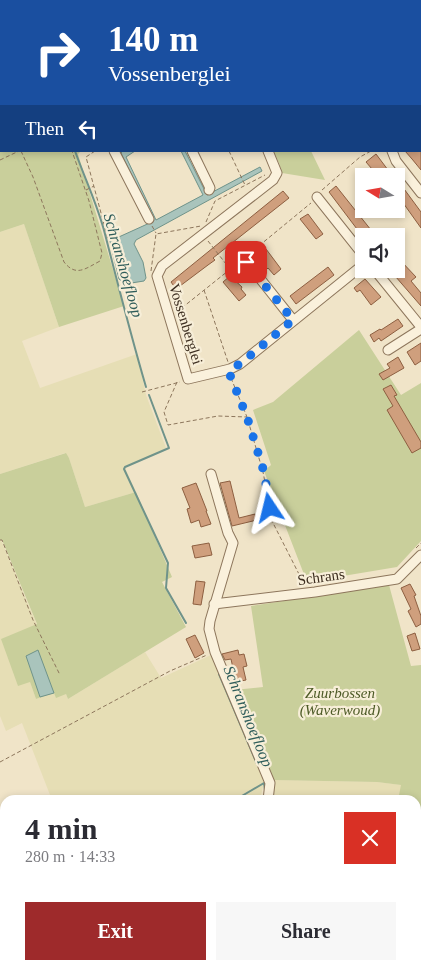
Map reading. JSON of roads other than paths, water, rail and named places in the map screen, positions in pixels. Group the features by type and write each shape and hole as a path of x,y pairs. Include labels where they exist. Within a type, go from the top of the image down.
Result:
{"street":[{"path":"114,152 147,220 149,219"},
{"path":"192,152 210,188 209,190"},
{"name":"Vossenberglei","path":"268,152 277,173 273,180 162,266 157,276 188,379 230,369 240,364 355,271"},
{"path":"392,152 396,161 421,193"},
{"path":"317,197 355,245"},
{"path":"246,262 293,320"},
{"path":"381,278 421,328 388,350"},
{"path":"211,474 228,533 233,543 214,604 209,629 215,652 270,783 269,795"},
{"name":"Schrans","path":"214,604 397,580 418,552"}],"water":[{"path":"134,152 126,157 156,220 203,195 182,152 186,152 207,195 260,167 262,171 136,240 134,244 143,262 146,278 144,281 125,284 119,279 110,241 154,221 121,153"},
{"path":"38,650 54,693 40,697 26,656"}],"waterway":[{"name":"Schranshoefloop","path":"75,152 102,224 146,387"},
{"name":"Schranshoefloop","path":"149,395 169,448 124,469 168,563 166,588 186,623"},
{"name":"Schranshoefloop","path":"219,674 257,764"},
{"path":"244,795 264,783 265,790"}],"park label":[{"name":"Zuurbossen (Waverwoud)","path":"340,702"}]}
